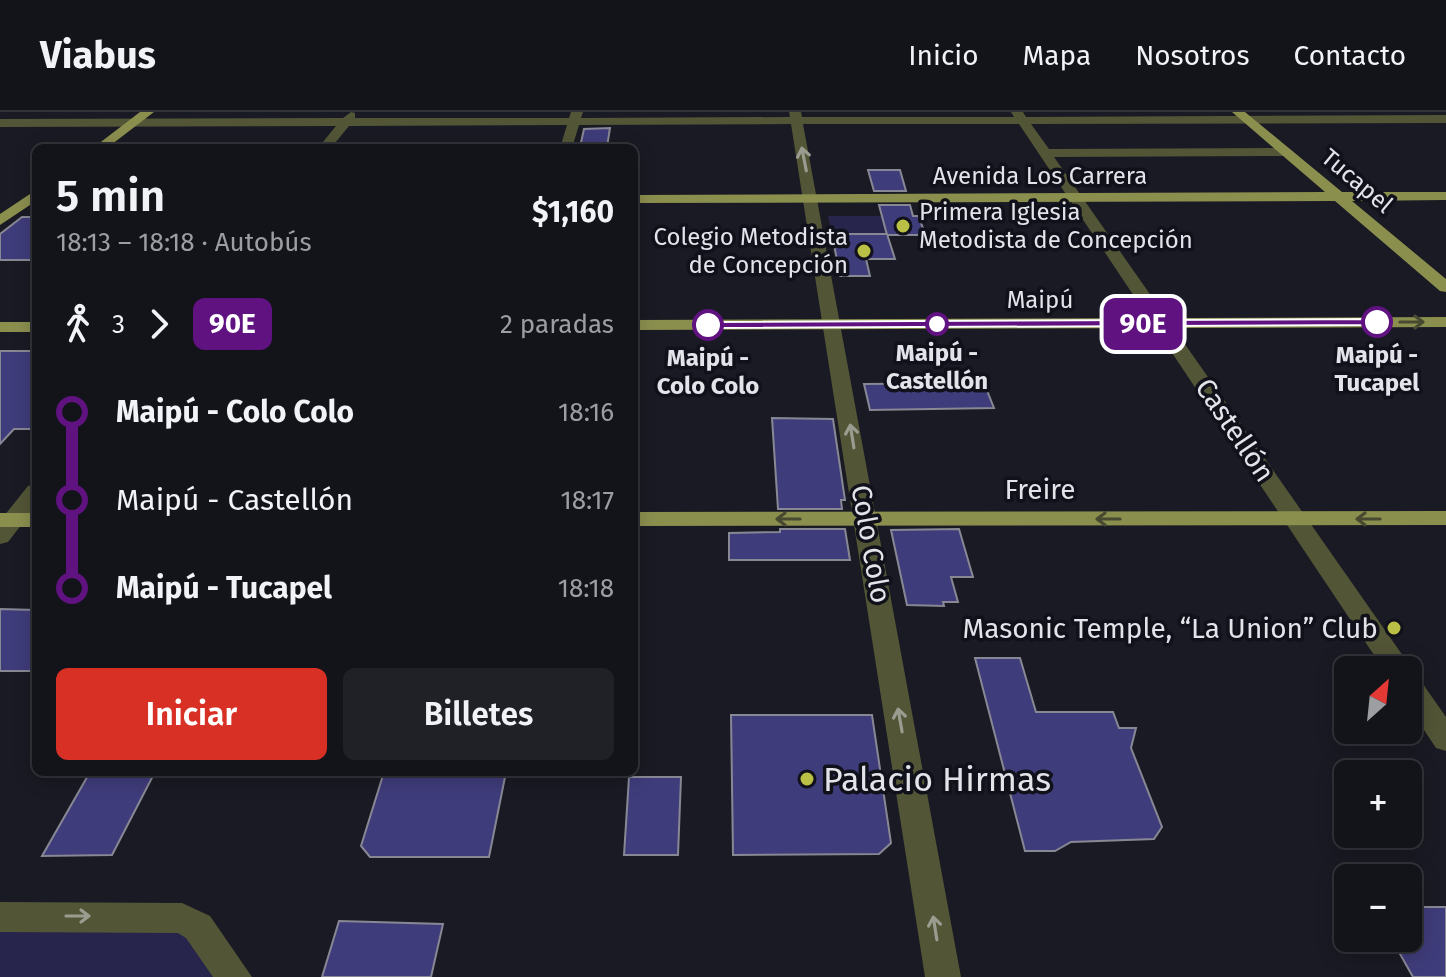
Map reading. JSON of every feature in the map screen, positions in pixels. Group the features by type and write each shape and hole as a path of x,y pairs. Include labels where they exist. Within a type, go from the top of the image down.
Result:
{"main road":[{"path":"105,144 148,112"},
{"name":"Tucapel","path":"1242,116 1446,287"},
{"name":"Avenida Los Carrera","path":"1345,202 1446,196"},
{"name":"Avenida Los Carrera","path":"638,199 813,203 1345,202 1446,206"},
{"path":"0,200 32,201"},
{"path":"0,221 8,210 32,202"},
{"name":"Avenida Los Carrera","path":"638,209 813,203"},
{"name":"Maipú","path":"638,325 1446,322"},
{"path":"0,327 32,327"},
{"name":"Freire","path":"638,519 1446,518"},
{"path":"4,526 32,521"}],"street":[{"name":"Colo Colo","path":"796,116 943,977"},
{"name":"Castellón","path":"1020,116 1388,656"},
{"path":"0,123 350,117 1242,116 1446,119"},
{"path":"327,144 350,117"},
{"path":"567,144 575,117"},
{"path":"1045,153 1286,152"},
{"path":"4,526 32,495"},
{"path":"1422,705 1446,740"},
{"path":"0,917 176,917 194,924 226,966"}],"shaded area":[{"path":"828,216 882,216 887,234 832,234"},
{"path":"0,928 173,928 189,939 215,977 0,977"}],"building":[{"path":"610,128 607,144 581,144 584,129"},
{"path":"868,170 900,170 906,191 874,191"},
{"name":"Primera Iglesia Metodista de Concepción","path":"879,205 910,205 913,216 918,216 926,235 887,235"},
{"path":"22,217 32,217 32,260 0,260 0,234"},
{"name":"Colegio Metodista de Concepción","path":"832,234 887,234 895,259 866,259 870,276 840,276"},
{"path":"0,351 32,351 32,429 14,429 0,444"},
{"path":"984,383 994,408 870,410 864,384"},
{"path":"772,418 833,419 845,500 841,500 842,509 778,509"},
{"path":"780,529 845,529 850,560 729,560 729,533 780,532"},
{"path":"959,529 973,577 951,577 958,602 943,602 944,606 907,605 891,530"},
{"path":"0,609 32,610 32,671 0,671"},
{"path":"975,658 1020,658 1036,712 1113,712 1119,728 1136,728 1131,748 1162,827 1154,839 1071,842 1055,851 1025,851"},
{"name":"Palacio Hirmas","path":"731,715 872,715 891,843 879,854 733,855"},
{"path":"88,776 153,776 112,855 42,856"},
{"path":"383,776 505,776 489,857 370,857 361,846"},
{"path":"629,777 681,777 678,855 624,855"},
{"path":"1422,907 1446,907 1446,977 1413,977 1399,952 1422,952"},
{"path":"339,921 443,924 431,977 322,977"}],"bus line":[{"name":"90E","path":"708,325 1377,322"}],"place":[{"name":"Primera Iglesia Metodista de Concepción","path":"903,226"},
{"name":"Colegio Metodista de Concepción","path":"864,251"},
{"name":"Maipú - Tucapel","path":"1377,322"},
{"name":"Maipú - Castellón","path":"937,324"},
{"name":"Maipú - Colo Colo","path":"708,325"},
{"name":"Masonic Temple, “La Union” Club","path":"1394,628"},
{"name":"Palacio Hirmas","path":"807,779"}]}
